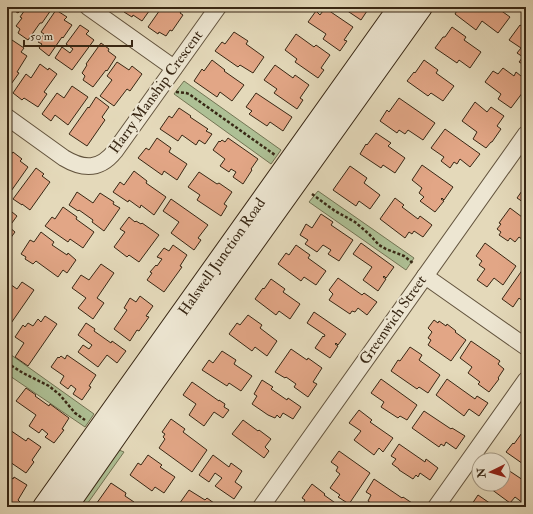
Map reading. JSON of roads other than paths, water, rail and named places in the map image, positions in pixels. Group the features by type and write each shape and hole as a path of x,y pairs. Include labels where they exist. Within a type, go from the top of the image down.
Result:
{"main road":[{"name":"Halswell Junction Road","path":"66,507 148,376 400,7"},
{"name":"Halswell Junction Road","path":"44,507 148,376 421,7"}],"street":[{"path":"88,7 174,68"},
{"name":"Harry Manship Crescent","path":"7,117 74,164 83,167 99,164 106,160 115,151 218,7"},
{"name":"Greenwich Street","path":"260,507 419,270 526,134"},
{"path":"419,270 526,347"},
{"path":"436,507 526,380"}]}
